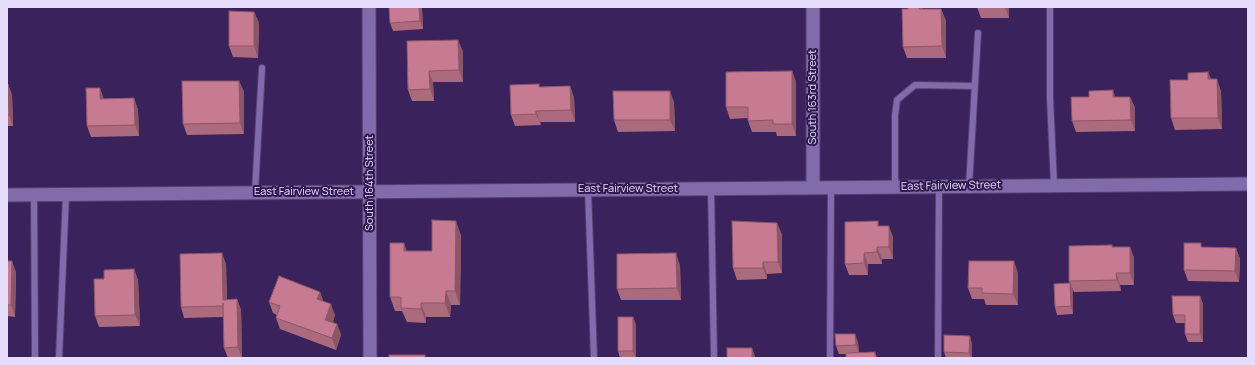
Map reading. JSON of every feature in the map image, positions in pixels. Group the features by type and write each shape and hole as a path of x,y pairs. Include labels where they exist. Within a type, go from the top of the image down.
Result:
{"street":[{"name":"South 164th Street","path":"369,7 370,358"},
{"name":"South 163rd Street","path":"813,7 813,188"},
{"name":"East Fairview Street","path":"7,195 1248,184"}],"lane":[{"path":"1050,7 1050,98 1054,185"},
{"path":"969,186 978,33"},
{"path":"255,192 262,68"},
{"path":"896,187 895,116 897,100 915,85 975,86"},
{"path":"938,358 939,186"},
{"path":"711,188 714,358"},
{"path":"830,358 831,188"},
{"path":"588,190 594,358"},
{"path":"34,194 35,358"},
{"path":"59,358 66,194"}],"building":[{"path":"389,7 419,7 420,21 390,23"},
{"path":"908,7 919,7 919,9 941,9 942,46 903,47 902,9 908,9"},
{"path":"229,11 254,12 254,46 229,46"},
{"path":"458,40 459,70 429,71 430,89 408,90 407,41"},
{"path":"792,71 792,124 773,124 773,120 748,121 748,107 726,107 726,72"},
{"path":"1208,72 1208,79 1217,79 1218,118 1171,118 1170,80 1188,80 1188,73"},
{"path":"182,81 239,81 240,123 183,124"},
{"path":"8,84 9,115 7,115"},
{"path":"539,84 539,87 570,86 571,110 536,111 536,114 511,115 510,85"},
{"path":"86,88 100,88 100,99 134,98 135,125 87,126"},
{"path":"1113,90 1113,97 1130,97 1131,120 1072,121 1071,97 1089,97 1089,91"},
{"path":"613,91 670,91 670,120 614,120"},
{"path":"432,220 456,221 455,291 446,291 445,303 421,303 421,309 401,308 401,297 390,297 390,243 404,243 404,251 432,251"},
{"path":"732,221 777,223 778,262 763,262 763,268 733,268"},
{"path":"878,221 878,226 889,226 889,247 877,247 877,252 864,253 864,263 845,264 845,222"},
{"path":"1184,243 1201,243 1201,247 1236,248 1235,271 1184,270"},
{"path":"1112,245 1112,247 1130,247 1130,273 1116,273 1117,280 1069,281 1069,246"},
{"path":"222,253 223,300 237,299 238,347 224,348 223,303 223,306 181,307 180,254"},
{"path":"676,253 677,288 617,289 617,254"},
{"path":"7,261 12,261 11,305 7,305"},
{"path":"969,261 1014,261 1013,294 982,293 982,288 968,288"},
{"path":"134,269 135,315 95,316 94,279 104,279 104,270"},
{"path":"279,276 320,292 317,299 331,304 325,320 337,324 332,338 276,318 280,306 269,302"},
{"path":"1070,283 1071,306 1055,307 1054,284"},
{"path":"1172,296 1200,296 1200,334 1185,334 1185,315 1173,315"},
{"path":"618,317 633,317 633,351 618,351"},
{"path":"835,334 855,334 856,345 836,346"},
{"path":"944,335 970,336 969,353 944,352"},
{"path":"727,348 752,348 752,358 727,358"},
{"path":"875,352 875,358 846,358 846,353"},
{"path":"389,355 425,355 425,358 389,358"}]}
